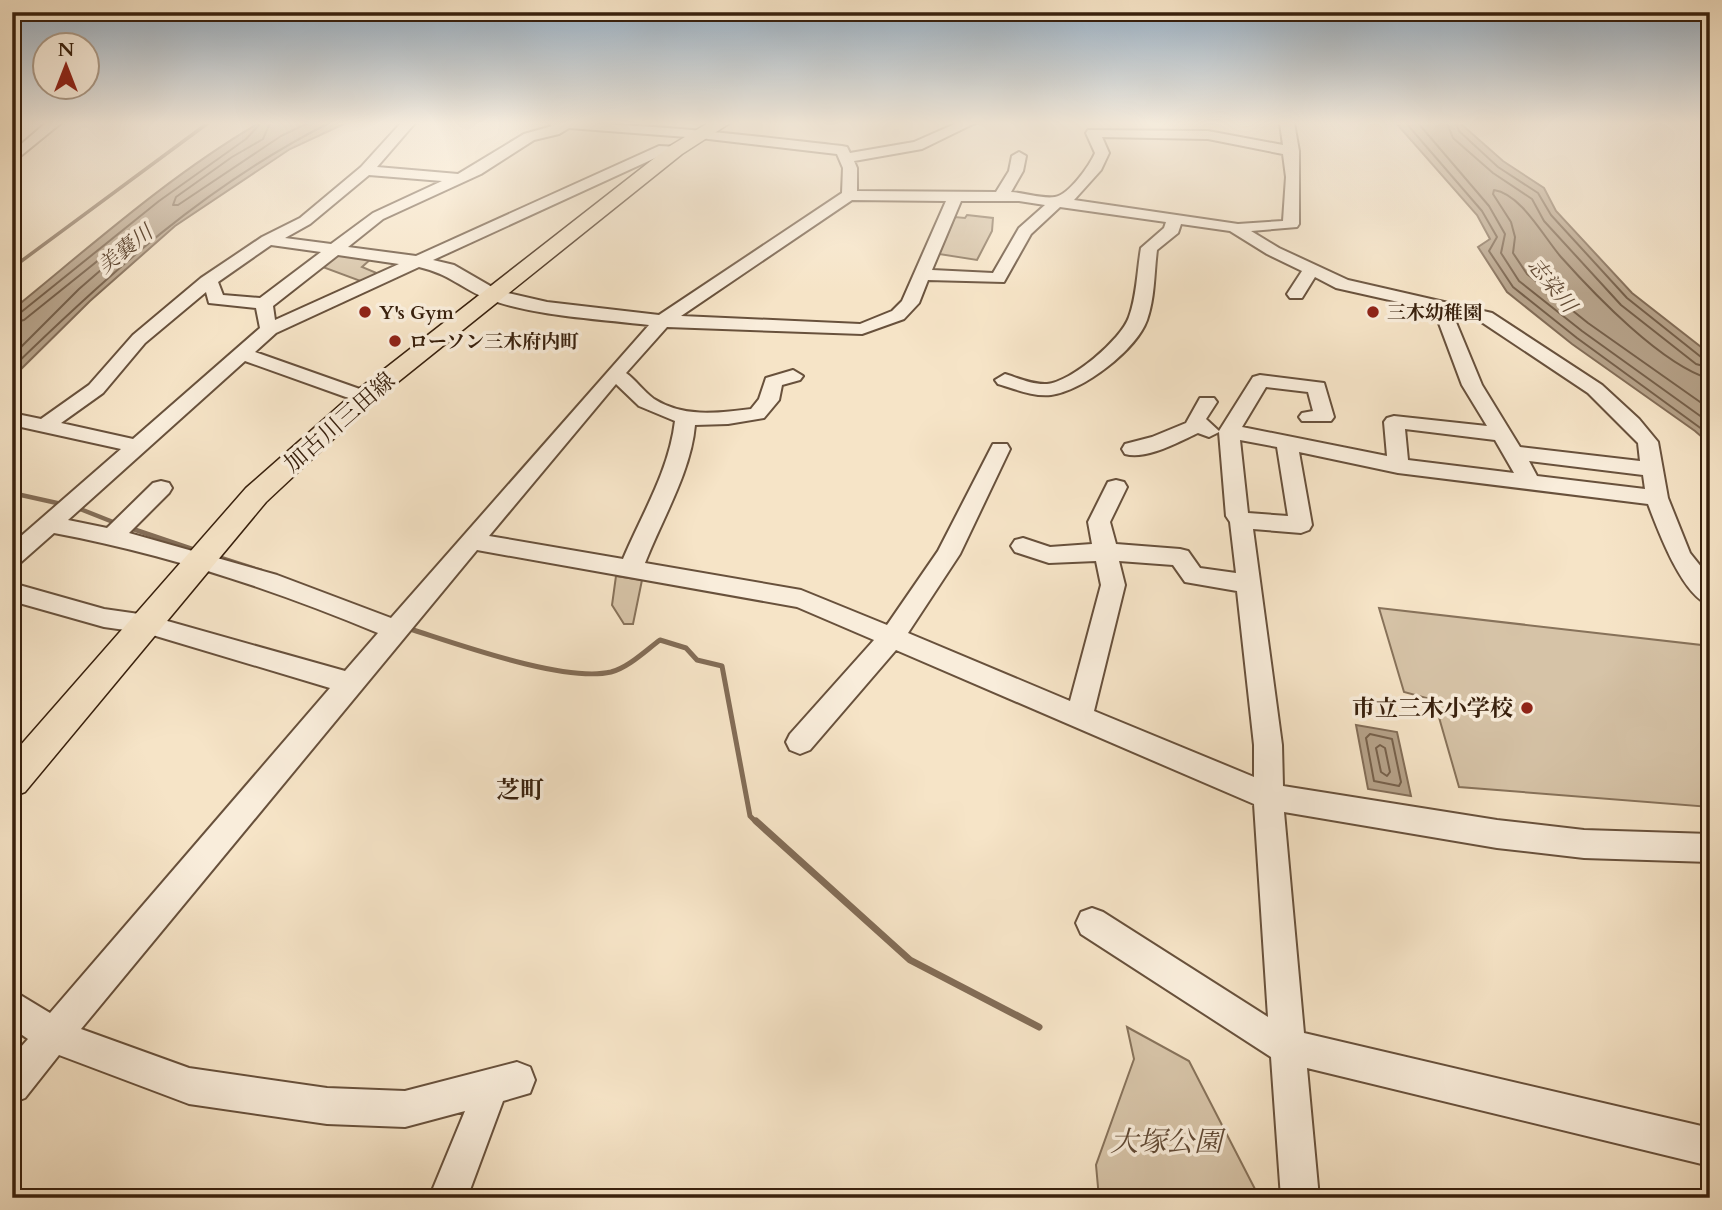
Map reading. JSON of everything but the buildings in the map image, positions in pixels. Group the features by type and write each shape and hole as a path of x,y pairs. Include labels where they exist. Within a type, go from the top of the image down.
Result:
{"main road":[{"name":"加古川三田線","path":"12,781 256,495 364,397 639,179"}],"street":[{"path":"44,426 96,389 139,339 207,282 268,240 305,221 355,179"},
{"path":"207,282 214,287 215,299 264,304 378,216 419,199 454,179"},
{"path":"12,557 270,329 596,179"},
{"path":"849,195 850,179"},
{"path":"1001,197 1011,179"},
{"path":"921,275 998,278 1024,230 1055,204 1063,202 1084,179"},
{"path":"1238,229 1245,226 1280,227 1291,224 1292,179"},
{"path":"12,1085 350,682 662,321 849,195 1001,197 1063,202 1238,229 1311,270 1342,284 1486,317 1501,324 1595,389 1632,423 1648,442 1657,498 1680,556 1710,596"},
{"path":"268,240 448,268 493,295 547,307 662,321 862,329 898,315 909,303 955,196"},
{"path":"1005,380 1051,390 1090,370 1116,347 1134,329 1140,310 1149,248 1172,230 1174,218"},
{"path":"1296,294 1311,270"},
{"path":"264,304 266,324 270,329"},
{"path":"1441,306 1472,385 1531,483"},
{"path":"240,353 364,397"},
{"path":"614,374 623,378 645,402 685,419 757,414 769,400 774,382 793,376"},
{"path":"1300,1198 1269,820 1268,745 1241,520 1237,516 1229,434 1260,382 1317,387 1324,417 1308,417"},
{"path":"1207,402 1195,421 1210,432 1398,466 1657,498"},
{"path":"12,419 136,446"},
{"path":"631,569 654,511 662,505 683,440 685,419"},
{"path":"1398,466 1394,422 1500,434"},
{"path":"1132,449 1159,442 1200,424"},
{"path":"1241,520 1301,525 1287,444"},
{"path":"800,742 891,638 948,554 1000,449"},
{"path":"1513,453 1652,469"},
{"path":"1079,717 1113,585 1099,522 1116,487"},
{"path":"113,535 161,488"},
{"path":"64,510 113,535 286,585 400,625"},
{"path":"473,541 801,599 1270,797 1438,825 1584,844 1710,848"},
{"path":"1023,546 1049,555 1105,552 1180,556 1193,576 1248,584"},
{"path":"12,592 104,618 146,624 350,682"},
{"path":"1092,923 1273,1040 1287,1046 1710,1147"},
{"path":"12,1007 54,1036 189,1086 327,1106 405,1109 502,1084 485,1107 448,1198"}],"green space":[{"path":"967,215 993,218 992,231 977,260 939,254 955,217 965,218"},
{"path":"338,253 372,258 362,267 379,274 363,282 320,266"},
{"path":"616,576 642,580 633,624 624,624 612,605"},
{"path":"1379,608 1710,646 1710,807 1459,787 1434,700 1404,692"},
{"name":"大塚公園","path":"1127,1027 1189,1061 1257,1193 1265,1198 1099,1198 1096,1165 1134,1059"}],"water":[{"name":"美嚢川","path":"175,179 244,179 175,226 90,301 12,378 12,310"},
{"name":"志染川","path":"1446,179 1531,179 1544,188 1556,211 1632,293 1710,354 1710,444 1572,344 1507,292 1478,247 1490,239 1477,215"},
{"path":"1356,725 1397,732 1411,796 1368,789"}],"waterway":[{"path":"12,268 132,179"},
{"path":"12,493 66,505"},
{"path":"75,507 118,524"},
{"path":"127,527 198,551"},
{"path":"214,556 261,571"},
{"path":"407,628 509,660 566,672 591,674 618,670 660,640 686,648 697,660 722,666 750,816 757,823"},
{"path":"756,821 910,960 1039,1027"}],"place":[{"name":"Y's Gym","path":"365,312"},
{"name":"三木幼稚園","path":"1373,312"},
{"name":"ローソン三木府内町","path":"395,341"},
{"name":"市立三木小学校","path":"1527,708"}],"district":[{"name":"芝町","path":"520,790"}]}
